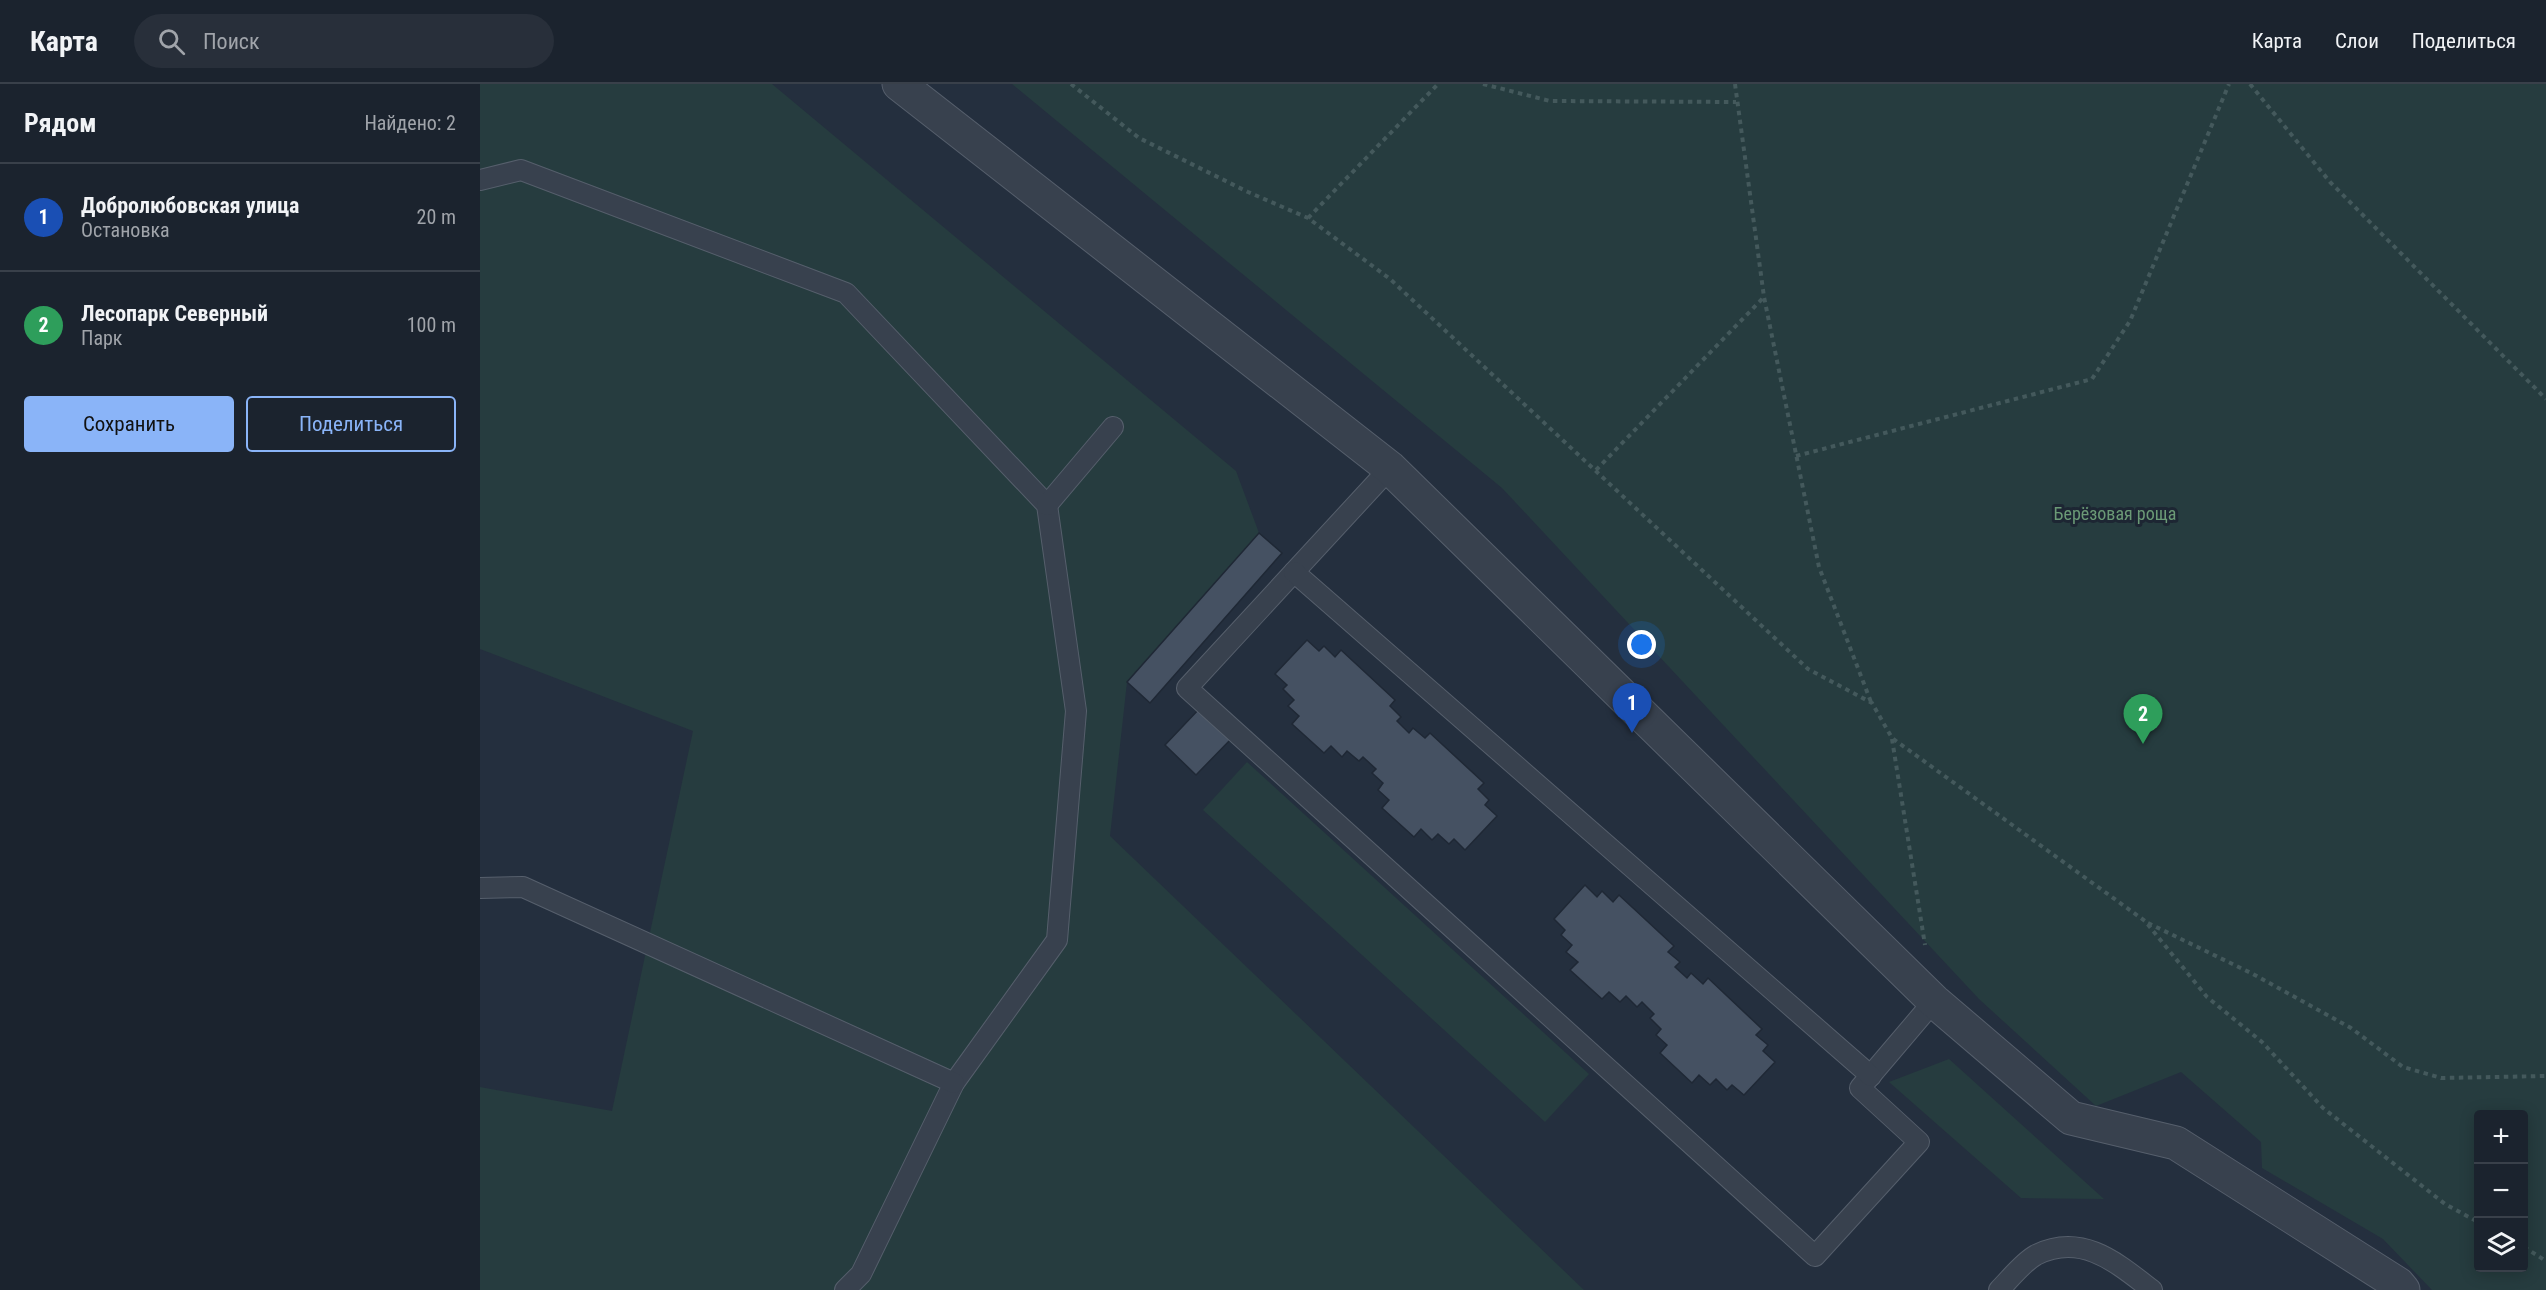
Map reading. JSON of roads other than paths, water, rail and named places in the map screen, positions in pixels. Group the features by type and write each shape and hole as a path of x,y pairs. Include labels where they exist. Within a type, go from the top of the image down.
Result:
{"street":[{"path":"899,84 1390,468 1934,1001 2072,1118 2176,1143 2398,1284 2403,1290"}],"lane":[{"path":"480,180 521,170 846,293 1047,505 1076,711 1057,940 954,1083 861,1274 845,1290"},
{"path":"1047,505 1113,427"},
{"path":"1390,468 1187,688 1815,1256 1919,1142 1860,1088 1934,1001"},
{"path":"1294,572 1871,1076"},
{"path":"480,888 523,888 954,1083"},
{"path":"1999,1290 2035,1256 2070,1245 2111,1258 2152,1290"}],"place":[{"name":"Добролюбовская улица","path":"1632,733"},
{"name":"Лесопарк Северный","path":"2143,744"}],"park label":[{"name":"Берёзовая роща","path":"2115,514"}]}
